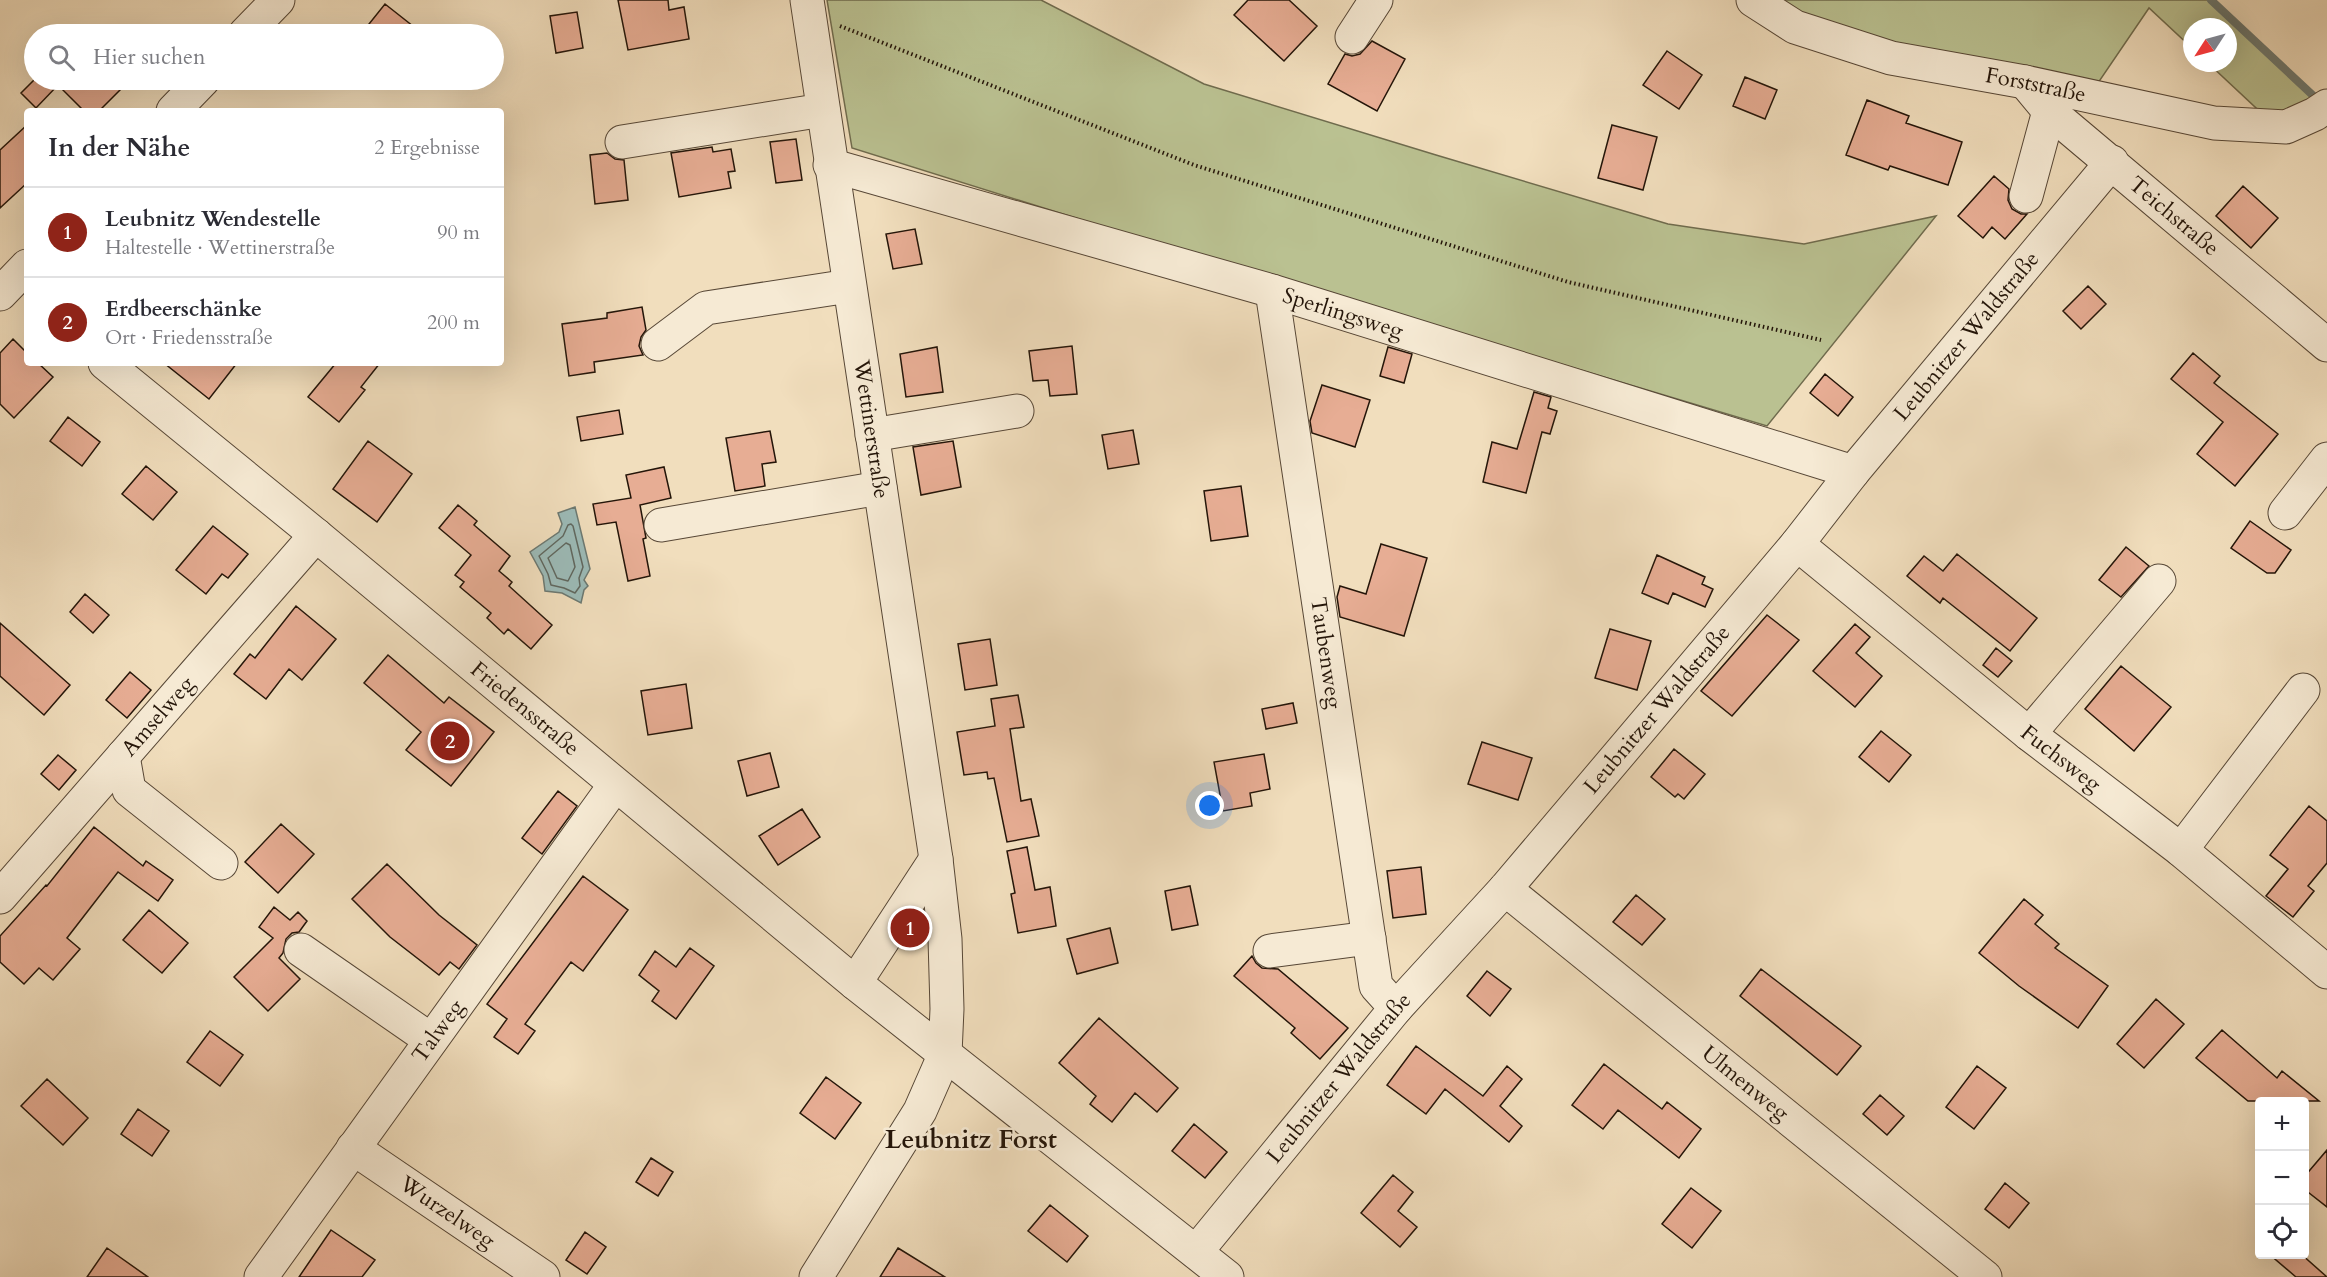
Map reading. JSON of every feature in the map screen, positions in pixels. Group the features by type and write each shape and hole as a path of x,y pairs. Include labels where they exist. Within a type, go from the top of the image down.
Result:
{"street":[{"path":"255,24 278,0"},
{"path":"1352,37 1376,0"},
{"name":"Forststraße","path":"1753,0 1795,27 1891,58 2025,82 2214,123 2309,116"},
{"name":"Wettinerstraße","path":"808,7 936,859 945,939 947,1009 945,1054"},
{"name":"Teichstraße","path":"2025,82 2049,111 2327,345"},
{"path":"176,108 193,90"},
{"path":"622,142 823,110"},
{"path":"2026,196 2049,111"},
{"name":"Leubnitzer Waldstraße","path":"1196,1252 1396,1008 1505,889 1797,544 1853,472 2112,162"},
{"name":"Sperlingsweg","path":"830,165 1272,291 1853,472"},
{"path":"658,344 706,308 849,286"},
{"name":"Taubenweg","path":"1272,291 1376,986 1396,1008"},
{"name":"Friedensstraße","path":"109,366 316,535 855,983 1227,1277"},
{"path":"872,435 1017,411"},
{"path":"2284,513 2327,459"},
{"path":"661,525 880,488"},
{"name":"Amselweg","path":"0,897 316,535"},
{"name":"Fuchsweg","path":"1797,544 2030,734 2181,850 2327,972"},
{"path":"2030,734 2159,581"},
{"path":"2181,850 2303,690"},
{"path":"123,756 129,790 221,863"},
{"name":"Talweg","path":"261,1277 615,785"},
{"path":"855,983 936,859"},
{"name":"Ulmenweg","path":"1505,889 1985,1277"},
{"path":"1270,951 1369,938"},
{"path":"301,950 431,1040"},
{"path":"816,1277 920,1111 945,1054"},
{"name":"Wurzelweg","path":"353,1148 543,1277"}],"path":[{"path":"808,7 1194,165 1568,282 1821,340"}],"green space":[{"path":"827,0 1041,0 1204,84 1668,224 1804,244 1936,216 1767,426 1114,230 852,148"},
{"path":"1776,0 2215,0 2233,18 2183,18 2183,40 2149,8 2098,83 1974,62 1892,45 1813,18"},
{"path":"2237,22 2317,100 2269,120 2218,72 2237,72"}],"water":[{"path":"575,507 590,569 584,580 588,586 584,590 581,603 562,593 545,591 543,576 530,552 559,532 562,524 558,513"}],"building":[{"path":"618,0 668,0 669,10 684,7 689,39 628,50"},
{"path":"1248,0 1289,0 1317,26 1284,61 1234,15"},
{"path":"385,4 410,24 369,24"},
{"path":"577,12 583,48 556,53 550,16"},
{"path":"1372,41 1405,59 1377,111 1328,84 1345,54 1352,56 1360,54"},
{"path":"1667,51 1702,75 1679,109 1643,85"},
{"path":"1745,77 1777,90 1765,119 1733,106"},
{"path":"24,90 53,90 36,108 21,93"},
{"path":"63,90 120,90 102,108 81,108"},
{"path":"1867,100 1909,116 1906,123 1962,142 1948,185 1890,166 1888,170 1846,155"},
{"path":"1612,125 1657,137 1643,190 1598,178"},
{"path":"24,128 24,186 0,208 0,150"},
{"path":"796,139 802,180 776,183 770,142"},
{"path":"712,147 713,152 731,149 735,171 728,172 731,188 679,197 671,153"},
{"path":"607,153 615,159 624,160 628,200 595,204 590,155"},
{"path":"1994,176 2009,189 2008,200 2012,209 2021,214 2027,214 2005,239 1992,227 1983,238 1958,216"},
{"path":"2243,186 2278,218 2251,248 2216,216"},
{"path":"915,229 922,264 893,269 886,234"},
{"path":"2088,286 2106,304 2081,329 2063,311"},
{"path":"642,307 646,330 639,346 643,355 594,362 595,372 569,376 562,324 607,318 607,313"},
{"path":"13,339 24,350 24,366 41,366 53,377 14,418 0,404 0,353"},
{"path":"1072,346 1077,394 1050,396 1048,380 1033,381 1029,351"},
{"path":"937,347 943,392 906,397 900,354"},
{"path":"1388,347 1412,354 1404,383 1380,376"},
{"path":"2193,353 2220,376 2214,383 2278,434 2235,486 2197,454 2223,422 2171,379"},
{"path":"168,366 235,366 209,399"},
{"path":"334,366 378,366 361,387 365,390 339,422 308,397"},
{"path":"1825,374 1853,397 1838,416 1810,393"},
{"path":"1322,385 1370,400 1355,447 1312,433 1310,421"},
{"path":"1534,392 1551,397 1548,408 1557,411 1550,434 1542,432 1526,493 1483,482 1492,442 1517,449"},
{"path":"619,410 623,434 581,441 577,417"},
{"path":"68,417 100,442 82,466 50,441"},
{"path":"1133,430 1139,464 1108,469 1102,435"},
{"path":"770,431 776,462 762,464 765,486 735,491 726,438"},
{"path":"368,441 412,474 377,522 333,489"},
{"path":"953,441 961,487 921,495 913,447"},
{"path":"146,466 177,492 153,520 122,494"},
{"path":"664,467 671,498 640,505 650,576 628,581 616,522 597,525 593,504 631,498 626,475"},
{"path":"1241,486 1248,536 1211,541 1204,491"},
{"path":"458,505 477,521 474,525 510,556 499,571 512,582 509,586 552,625 531,649 508,629 504,634 487,618 491,613 460,587 464,582 455,575 471,555 439,528"},
{"path":"2250,521 2291,550 2275,573 2267,573 2231,548"},
{"path":"213,526 248,554 228,578 222,574 206,594 176,570"},
{"path":"1381,544 1427,558 1404,636 1340,617 1337,597 1340,586 1366,594"},
{"path":"2126,547 2149,566 2121,597 2099,580"},
{"path":"1957,554 2037,618 2010,651 1943,598 1940,603 1907,576 1924,556 1943,571"},
{"path":"1657,555 1705,577 1702,584 1713,589 1705,607 1673,593 1668,604 1642,593"},
{"path":"85,594 109,615 93,633 70,612"},
{"path":"296,606 336,639 302,680 289,669 266,699 234,674 250,654 255,658"},
{"path":"1767,615 1799,640 1732,716 1701,691"},
{"path":"0,623 70,685 44,715 0,676"},
{"path":"1855,624 1870,637 1856,653 1882,676 1855,707 1813,671"},
{"path":"1610,629 1651,641 1637,690 1595,678"},
{"path":"990,639 997,685 965,690 958,644"},
{"path":"1996,648 2012,661 1998,677 1983,665"},
{"path":"388,655 444,703 449,697 494,732 451,786 406,750 421,732 364,683"},
{"path":"2121,666 2171,707 2134,751 2085,709"},
{"path":"130,672 151,690 127,718 106,700"},
{"path":"686,684 692,728 648,735 641,691"},
{"path":"1018,695 1024,727 1010,729 1021,801 1031,799 1039,836 1007,842 994,778 988,779 987,772 964,775 957,732 995,726 991,699"},
{"path":"1293,703 1297,723 1266,729 1262,709"},
{"path":"1881,731 1911,755 1889,782 1859,757"},
{"path":"1482,742 1532,758 1518,800 1468,784"},
{"path":"1674,749 1705,774 1684,799 1678,794 1675,797 1651,777"},
{"path":"770,753 779,787 747,796 738,761"},
{"path":"1264,754 1270,789 1250,793 1252,806 1223,811 1214,762"},
{"path":"58,755 76,770 59,790 41,774"},
{"path":"558,791 577,806 542,854 522,838"},
{"path":"2309,806 2327,821 2327,863 2308,886 2314,891 2293,917 2266,896 2288,869 2270,855"},
{"path":"802,809 820,837 778,865 759,836"},
{"path":"281,824 314,854 278,893 245,862"},
{"path":"94,827 143,866 146,861 173,880 158,901 118,872 67,938 80,949 53,980 39,968 24,984 0,962 0,936 47,886"},
{"path":"1027,847 1035,890 1050,887 1056,926 1018,933 1011,894 1015,893 1007,851"},
{"path":"387,864 439,915 477,945 459,969 450,962 439,975 390,937 352,899"},
{"path":"1421,867 1426,914 1393,918 1387,871"},
{"path":"583,876 628,910 583,971 571,962 525,1024 535,1031 518,1054 494,1037 507,1019 487,1004"},
{"path":"1190,886 1198,925 1172,930 1165,891"},
{"path":"1636,895 1665,919 1642,945 1613,922"},
{"path":"2024,899 2043,915 2035,924 2059,944 2055,948 2108,986 2078,1028 2019,986 1979,953"},
{"path":"274,907 290,920 298,912 307,921 299,932 292,933 286,939 283,953 279,958 300,979 268,1011 234,977 273,938 259,927"},
{"path":"149,910 188,943 162,973 123,940"},
{"path":"1110,928 1118,963 1077,974 1067,939"},
{"path":"690,948 714,966 676,1019 652,1001 659,991 639,975 655,951 676,967"},
{"path":"1252,956 1262,968 1278,969 1348,1028 1320,1059 1291,1033 1295,1028 1234,976"},
{"path":"1761,969 1861,1046 1837,1075 1740,996"},
{"path":"1487,971 1511,989 1490,1016 1467,996"},
{"path":"2156,999 2184,1024 2144,1068 2117,1044"},
{"path":"1099,1018 1178,1088 1157,1112 1135,1093 1112,1122 1090,1104 1096,1096 1059,1063"},
{"path":"2222,1030 2277,1078 2282,1071 2319,1101 2309,1101 2309,1097 2255,1097 2255,1101 2248,1101 2196,1058"},
{"path":"210,1031 243,1055 220,1086 187,1062"},
{"path":"1416,1046 1483,1096 1507,1066 1522,1079 1500,1106 1522,1126 1509,1142 1445,1089 1426,1114 1387,1085"},
{"path":"1604,1064 1662,1109 1667,1102 1701,1129 1679,1158 1618,1110 1603,1129 1572,1105"},
{"path":"1977,1066 2006,1088 1974,1129 1946,1107"},
{"path":"826,1077 861,1103 835,1139 800,1113"},
{"path":"47,1079 88,1118 63,1145 21,1106"},
{"path":"1880,1095 1904,1116 1887,1135 1863,1114"},
{"path":"138,1109 169,1131 152,1156 121,1134"},
{"path":"1194,1124 1227,1152 1205,1178 1172,1151"},
{"path":"2327,1150 2327,1207 2309,1193 2309,1171"},
{"path":"651,1158 673,1172 658,1196 636,1182"},
{"path":"1393,1175 1413,1192 1398,1211 1417,1227 1400,1247 1361,1213"},
{"path":"2005,1183 2029,1203 2009,1228 1985,1209"},
{"path":"1691,1188 1721,1211 1692,1248 1662,1224"},
{"path":"1050,1205 1088,1236 1067,1262 1028,1231"},
{"path":"331,1230 375,1260 362,1277 299,1277"},
{"path":"585,1232 606,1247 587,1274 566,1260"},
{"path":"107,1248 148,1277 87,1277"},
{"path":"898,1248 945,1277 880,1277"},
{"path":"2275,1259 2307,1259 2327,1277 2296,1277"}],"waterway":[{"path":"2211,0 2320,102"}],"place":[{"name":"Erdbeerschänke","path":"450,741"},
{"name":"Leubnitz Wendestelle","path":"910,928"}],"district":[{"name":"Leubnitz Forst","path":"971,1139"}]}
